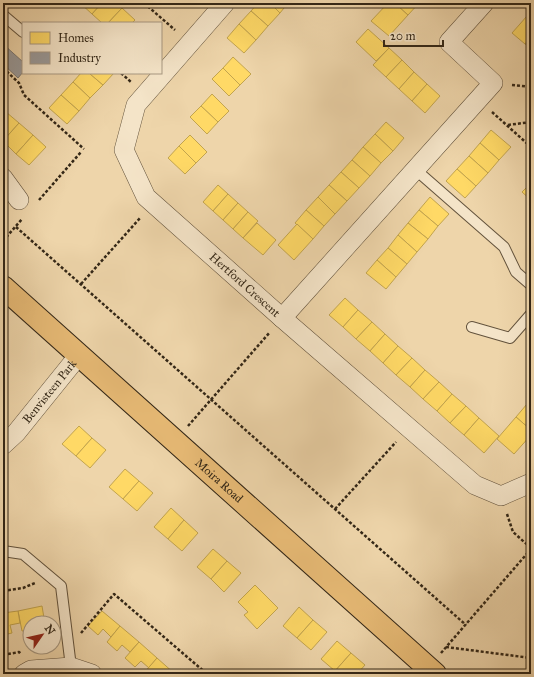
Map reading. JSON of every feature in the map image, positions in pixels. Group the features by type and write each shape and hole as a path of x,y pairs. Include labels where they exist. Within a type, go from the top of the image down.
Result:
{"highway":[{"name":"Moira Road","path":"3,287 432,671"}],"street":[{"name":"Hertford Crescent","path":"225,3 136,105 124,150 146,197 282,318 475,485 501,496"},
{"path":"282,318 493,83 449,42 484,3"},
{"path":"3,178 26,207"},
{"name":"Benvisteen Park","path":"3,445 16,433 79,355"},
{"path":"501,496 531,483"},
{"path":"24,674 30,670 71,667 92,674"}],"lane":[{"path":"3,15 22,31"},
{"path":"416,170 504,247 516,272 531,285"},
{"path":"472,327 510,338 531,314"},
{"path":"3,551 23,554 61,586 71,667"}],"path":[{"path":"144,3 190,43"},
{"path":"3,68 19,83 24,95 84,149"},
{"path":"478,100 531,147"},
{"path":"507,126 531,122"},
{"path":"3,241 16,227 26,207 81,152"},
{"path":"81,284 153,203"},
{"path":"16,227 466,624"},
{"path":"175,441 282,318"},
{"path":"335,509 409,428"},
{"path":"432,671 446,647 531,548 513,532 501,496"},
{"path":"3,591 23,588 50,577"},
{"path":"68,637 80,634 114,594 207,674"},
{"path":"446,647 531,658"}],"building: Homes":[{"path":"80,3 102,3 92,14"},
{"path":"102,3 116,3 122,8 109,22 101,22 92,14"},
{"path":"258,3 270,3 280,13 268,26 251,11"},
{"path":"270,3 288,3 280,13"},
{"path":"388,3 395,3 408,15 389,36 371,21"},
{"path":"395,3 419,3 408,15"},
{"path":"122,8 135,20 133,22 109,22"},
{"path":"251,11 268,26 256,40 239,24"},
{"path":"527,16 531,20 531,37 525,44 512,33"},
{"path":"239,24 256,40 244,53 227,38"},
{"path":"368,29 389,48 376,61 356,42"},
{"path":"531,37 531,49 525,44"},
{"path":"389,48 402,60 386,77 373,65"},
{"path":"233,57 251,74 240,85 223,68"},
{"path":"402,60 414,72 399,89 386,77"},
{"path":"223,68 240,85 229,96 212,79"},
{"path":"414,72 427,84 412,101 399,89"},
{"path":"80,74 90,74 103,85 90,98 73,82"},
{"path":"90,74 113,74 103,85"},
{"path":"73,82 90,98 79,111 61,95"},
{"path":"427,84 440,96 425,113 412,101"},
{"path":"212,94 229,111 218,122 201,106"},
{"path":"61,95 79,111 67,124 49,108"},
{"path":"201,106 218,122 207,134 190,117"},
{"path":"6,112 19,123 3,141 3,115"},
{"path":"386,122 404,138 393,151 375,134"},
{"path":"19,123 33,135 16,154 3,141"},
{"path":"491,130 511,147 499,160 480,143"},
{"path":"375,134 393,151 381,163 363,147"},
{"path":"33,135 46,147 29,165 16,154"},
{"path":"190,135 207,152 196,163 179,146"},
{"path":"480,143 499,160 488,173 469,156"},
{"path":"179,146 196,163 185,174 168,158"},
{"path":"363,147 381,163 370,176 352,160"},
{"path":"469,156 488,173 476,186 457,169"},
{"path":"352,160 370,176 359,188 341,172"},
{"path":"457,169 476,186 465,198 446,181"},
{"path":"341,172 359,188 347,201 329,185"},
{"path":"531,183 531,200 522,192"},
{"path":"218,185 228,194 213,211 203,202"},
{"path":"329,185 347,201 335,214 318,197"},
{"path":"228,194 238,203 223,220 213,211"},
{"path":"318,197 335,214 324,226 306,210"},
{"path":"430,197 449,214 438,226 419,210"},
{"path":"238,203 248,212 233,229 223,220"},
{"path":"306,210 324,226 313,239 295,223"},
{"path":"419,210 438,226 428,239 408,223"},
{"path":"248,212 258,221 243,238 233,229"},
{"path":"257,223 276,240 263,255 243,238"},
{"path":"408,223 428,239 417,252 398,235"},
{"path":"297,224 313,239 294,260 278,245"},
{"path":"398,235 417,252 407,264 388,248"},
{"path":"388,248 407,264 396,277 377,260"},
{"path":"377,260 396,277 386,289 366,273"},
{"path":"345,298 358,310 343,327 329,315"},
{"path":"358,310 372,322 356,339 343,327"},
{"path":"372,322 385,334 370,351 356,339"},
{"path":"385,334 398,346 383,363 370,351"},
{"path":"398,346 412,358 396,375 383,363"},
{"path":"412,358 425,370 410,387 396,375"},
{"path":"425,370 439,382 423,399 410,387"},
{"path":"439,382 452,394 437,411 423,399"},
{"path":"452,394 466,406 450,423 437,411"},
{"path":"531,400 531,408 527,404"},
{"path":"527,404 531,408 531,430 516,417"},
{"path":"466,406 479,418 464,435 450,423"},
{"path":"516,417 531,430 531,435 514,454 497,439"},
{"path":"479,418 499,436 484,453 464,435"},
{"path":"79,426 92,438 76,456 62,444"},
{"path":"92,438 106,450 90,468 76,456"},
{"path":"125,469 139,481 123,499 109,487"},
{"path":"139,481 153,493 137,511 123,499"},
{"path":"171,508 184,520 168,539 154,527"},
{"path":"184,520 198,533 182,551 168,539"},
{"path":"213,549 227,561 211,579 197,567"},
{"path":"227,561 241,573 224,592 211,579"},
{"path":"255,585 278,608 257,629 244,615 248,612 238,602"},
{"path":"42,606 44,615 22,615 22,631 18,611"},
{"path":"299,607 313,620 297,638 283,626"},
{"path":"18,611 20,623 10,625 12,633 3,635 3,613"},
{"path":"102,611 120,626 111,637 103,629 98,635 88,626"},
{"path":"313,620 327,632 311,650 297,638"},
{"path":"120,626 139,642 130,652 122,645 117,651 107,642"},
{"path":"337,641 351,653 335,671 321,659"},
{"path":"139,642 157,658 149,668 141,661 135,667 125,658"},
{"path":"351,653 365,665 357,674 338,674 335,671"},
{"path":"157,658 175,674 143,674"},
{"path":"180,669 186,674 175,674"}],"building: Industry":[{"path":"3,44 22,61 22,73 18,78 3,64"}]}
